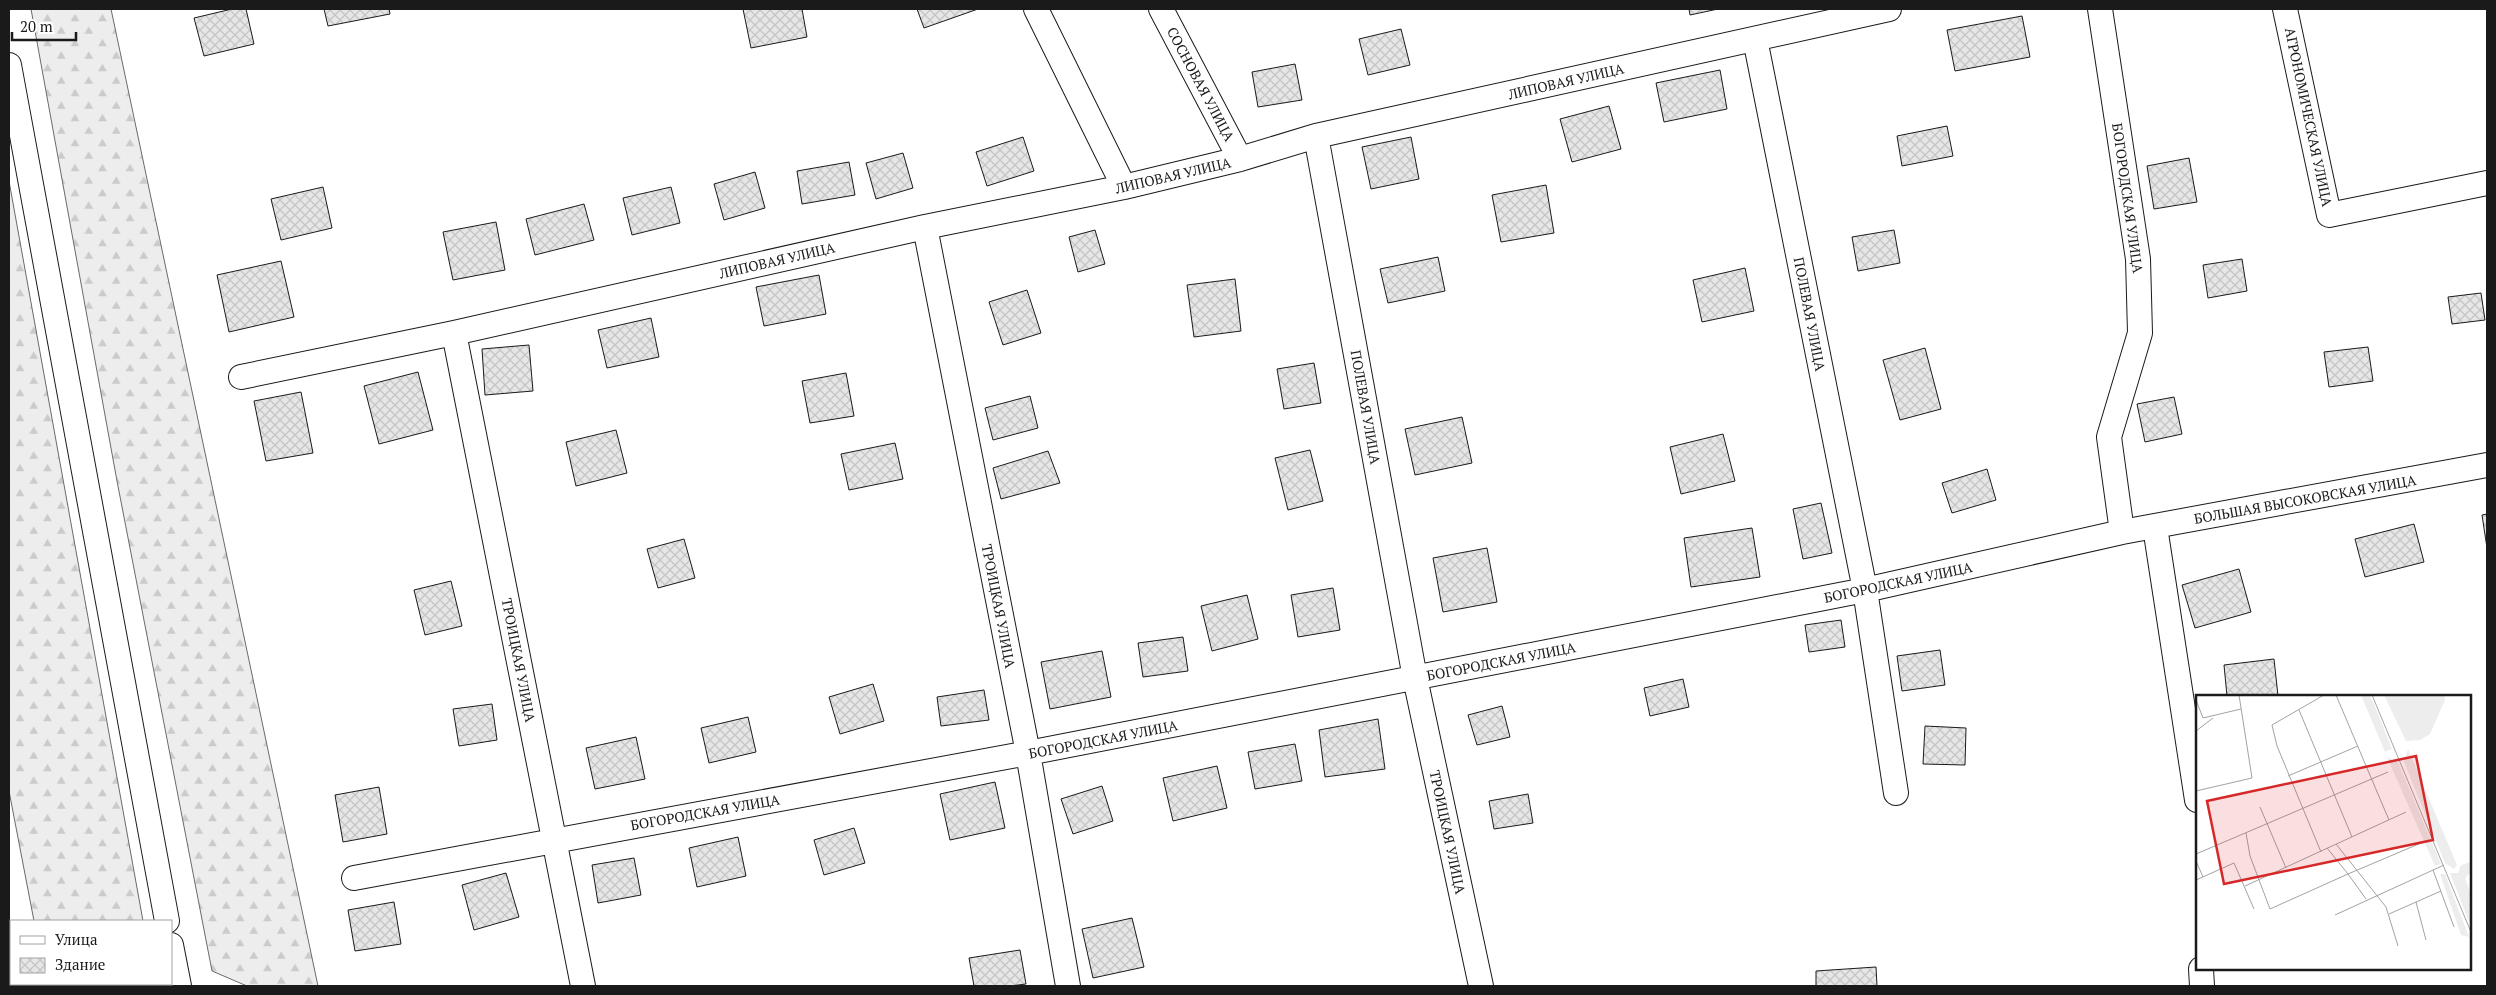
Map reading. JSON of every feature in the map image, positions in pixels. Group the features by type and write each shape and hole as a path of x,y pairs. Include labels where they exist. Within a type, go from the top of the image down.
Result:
{"street":[{"path":"1036,9 1124,187"},
{"name":"СОСНОВАЯ УЛИЦА","path":"1161,9 1240,159"},
{"name":"ЛИПОВАЯ УЛИЦА","path":"241,377 454,333 925,227 1124,187 1240,159 1316,136 1889,9"},
{"name":"БОГОРОДСКАЯ УЛИЦА","path":"354,878 1028,753 1416,678 1865,590 2122,532 2110,437 2140,333 2138,259 2100,9"},
{"name":"АГРОНОМИЧЕСКАЯ УЛИЦА","path":"2285,9 2329,215 2487,183"},
{"name":"ПОЛЕВАЯ УЛИЦА","path":"1755,39 1865,590 1896,793"},
{"path":"9,65 167,920"},
{"name":"ПОЛЕВАЯ УЛИЦА","path":"1316,136 1416,678"},
{"name":"ТРОИЦКАЯ УЛИЦА","path":"925,227 1028,753 1068,986"},
{"name":"ТРОИЦКАЯ УЛИЦА","path":"454,333 583,986"},
{"name":"БОЛЬШАЯ ВЫСОКОВСКАЯ УЛИЦА","path":"2122,532 2487,465"},
{"path":"2155,527 2196,794"},
{"name":"ТРОИЦКАЯ УЛИЦА","path":"1416,678 1481,986"},
{"path":"172,950 179,986"},
{"path":"2201,970 2202,986"}],"green space":[{"path":"31,9 111,9 318,986 247,986 212,971 117,481"},
{"path":"9,181 143,920 34,920 9,791"},
{"path":"46,985 138,985 137,986"}],"building":[{"path":"232,9 246,9 254,44 204,56 194,18"},
{"path":"324,9 389,9 390,14 328,26"},
{"path":"743,9 802,9 807,37 751,48"},
{"path":"917,9 978,9 924,28"},
{"path":"1689,9 1718,9 1690,15"},
{"path":"2022,16 2030,57 1955,71 1947,30"},
{"path":"1401,29 1410,65 1368,75 1359,39"},
{"path":"1295,64 1302,100 1258,107 1252,72"},
{"path":"1720,70 1727,109 1664,122 1656,83"},
{"path":"1609,106 1621,149 1572,162 1560,119"},
{"path":"1947,126 1953,156 1902,166 1897,136"},
{"path":"1023,137 1034,171 987,186 976,152"},
{"path":"1411,137 1419,179 1371,189 1362,147"},
{"path":"903,153 913,188 876,199 866,163"},
{"path":"2189,158 2197,202 2154,209 2147,166"},
{"path":"849,162 855,195 802,204 797,171"},
{"path":"755,172 765,208 724,220 714,184"},
{"path":"1546,185 1554,233 1501,242 1492,195"},
{"path":"323,187 332,228 281,240 271,199"},
{"path":"671,187 680,223 632,235 623,198"},
{"path":"584,204 594,240 535,255 526,219"},
{"path":"496,222 505,270 453,280 443,232"},
{"path":"1095,230 1105,264 1078,272 1069,237"},
{"path":"1894,230 1900,263 1858,271 1852,237"},
{"path":"1438,257 1445,291 1388,303 1380,269"},
{"path":"2242,259 2247,291 2208,298 2203,265"},
{"path":"281,261 294,317 229,332 217,275"},
{"path":"1745,268 1754,311 1702,322 1693,280"},
{"path":"819,275 826,314 764,326 756,287"},
{"path":"1235,279 1241,331 1194,337 1187,285"},
{"path":"1027,290 1041,333 1003,345 989,302"},
{"path":"2481,293 2485,320 2452,324 2448,297"},
{"path":"651,318 659,357 607,368 598,330"},
{"path":"529,345 533,391 485,395 482,349"},
{"path":"2368,347 2373,381 2329,387 2324,352"},
{"path":"1925,348 1941,409 1900,420 1883,360"},
{"path":"1314,363 1321,403 1284,409 1277,369"},
{"path":"418,372 433,430 379,444 364,386"},
{"path":"846,373 854,416 810,423 802,381"},
{"path":"301,392 313,453 266,461 254,401"},
{"path":"1030,396 1038,428 993,440 985,408"},
{"path":"2174,397 2182,434 2145,442 2137,404"},
{"path":"1462,417 1472,463 1415,475 1405,429"},
{"path":"616,430 627,473 576,486 566,442"},
{"path":"1723,434 1735,481 1681,494 1670,447"},
{"path":"895,443 903,479 849,490 841,454"},
{"path":"1310,450 1323,501 1288,510 1275,458"},
{"path":"1048,451 1060,483 1001,499 993,468"},
{"path":"1987,469 1996,500 1952,513 1942,483"},
{"path":"1821,503 1832,553 1803,559 1793,509"},
{"path":"2487,514 2487,548 2482,515"},
{"path":"2414,524 2424,562 2365,577 2355,539"},
{"path":"1752,528 1760,577 1691,587 1684,538"},
{"path":"684,539 695,578 658,588 647,549"},
{"path":"1487,548 1497,602 1443,612 1433,558"},
{"path":"2239,569 2251,612 2195,628 2182,585"},
{"path":"451,581 462,626 425,635 414,590"},
{"path":"1333,588 1340,630 1298,637 1291,595"},
{"path":"1247,595 1258,639 1212,651 1201,606"},
{"path":"1841,620 1845,647 1809,652 1805,625"},
{"path":"1183,637 1188,671 1143,677 1138,643"},
{"path":"1940,650 1945,685 1902,691 1897,656"},
{"path":"1102,651 1111,697 1050,709 1041,662"},
{"path":"2274,659 2278,695 2227,695 2224,665"},
{"path":"1683,679 1689,707 1650,716 1644,688"},
{"path":"873,684 884,721 840,734 829,697"},
{"path":"984,690 989,720 941,726 937,697"},
{"path":"492,704 497,740 459,746 453,709"},
{"path":"1502,706 1510,737 1477,745 1468,715"},
{"path":"748,717 756,752 709,763 701,728"},
{"path":"1378,719 1385,769 1325,777 1319,730"},
{"path":"1925,726 1966,728 1965,765 1923,764"},
{"path":"636,737 645,779 595,789 586,748"},
{"path":"1295,744 1302,781 1255,789 1248,752"},
{"path":"1217,766 1227,808 1173,821 1163,778"},
{"path":"995,782 1005,828 950,840 940,794"},
{"path":"1102,786 1113,821 1073,834 1061,799"},
{"path":"379,787 387,834 343,842 335,795"},
{"path":"1528,794 1533,823 1494,829 1489,801"},
{"path":"854,828 865,863 824,875 814,840"},
{"path":"738,837 746,876 697,887 689,848"},
{"path":"634,858 641,895 598,903 592,865"},
{"path":"506,873 519,917 474,930 462,885"},
{"path":"394,902 401,944 355,951 348,910"},
{"path":"1132,918 1144,967 1093,978 1082,929"},
{"path":"1020,950 1026,984 974,986 969,958"},
{"path":"1876,967 1877,986 1816,986 1816,971"}]}
